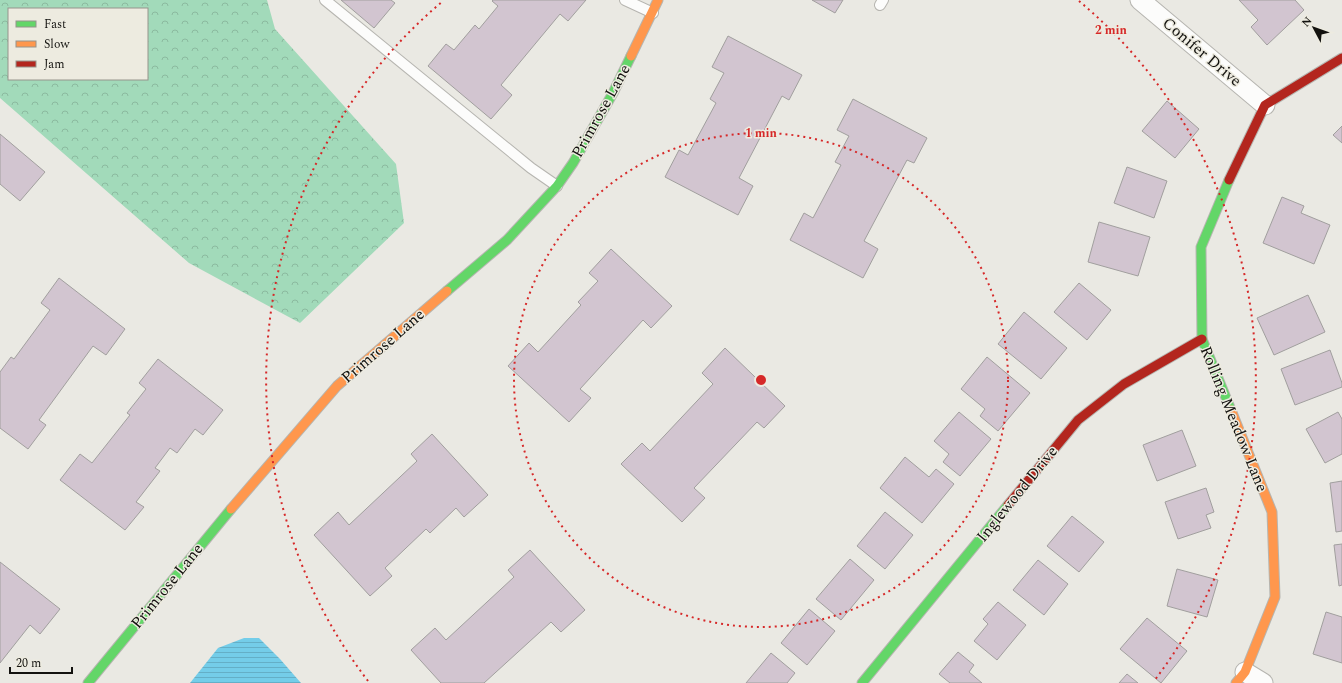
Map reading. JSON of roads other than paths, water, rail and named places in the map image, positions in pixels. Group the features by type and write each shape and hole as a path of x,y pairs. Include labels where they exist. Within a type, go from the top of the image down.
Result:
{"street":[{"name":"Primrose Lane","path":"88,683 253,482 337,386 404,326 507,240 556,186 573,163 613,93 658,0"},
{"name":"Conifer Drive","path":"1140,0 1265,105"},
{"path":"1265,105 1342,58"},
{"name":"Rolling Meadow Lane","path":"1240,678 1275,597 1272,512 1202,339 1201,248 1234,168 1265,105"},
{"name":"Inglewood Drive","path":"862,683 1078,420 1124,384 1202,339"},
{"path":"1240,678 1263,683"}],"lane":[{"path":"325,0 531,168 556,186"},
{"path":"625,0 653,13"}],"water":[{"path":"244,638 259,638 301,683 190,683 218,648"}]}
